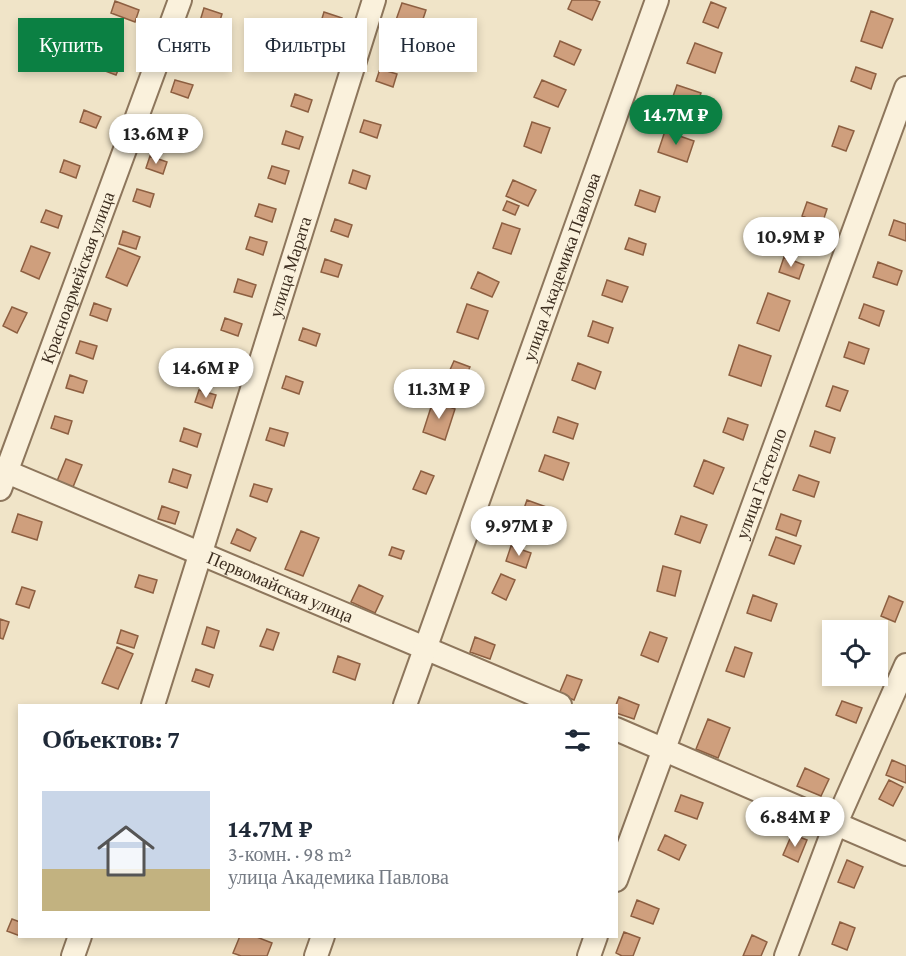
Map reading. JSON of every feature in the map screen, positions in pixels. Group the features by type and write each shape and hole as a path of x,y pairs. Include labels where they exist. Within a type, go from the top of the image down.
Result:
{"street":[{"name":"Красноармейская улица","path":"2,476 180,0"},
{"name":"улица Марата","path":"153,704 374,0"},
{"name":"улица Академика Павлова","path":"405,704 657,0"},
{"name":"улица Гастелло","path":"618,875 906,88"},
{"name":"Первомайская улица","path":"2,476 201,554 558,704"},
{"path":"786,956 836,823 906,665"},
{"path":"618,730 906,854"},
{"path":"73,956 79,938"},
{"path":"316,956 322,938"},
{"path":"589,956 595,938"}],"building":[{"path":"572,0 600,2 592,20 568,9"},
{"path":"115,1 139,10 135,22 111,13"},
{"path":"711,2 726,8 718,28 703,22"},
{"path":"402,3 426,10 423,18 397,18"},
{"path":"204,8 222,14 221,18 201,18"},
{"path":"871,11 893,19 882,48 861,41"},
{"path":"324,12 342,18 322,18"},
{"path":"560,41 581,50 574,65 554,56"},
{"path":"695,43 722,53 715,73 687,63"},
{"path":"856,67 876,74 871,89 851,81"},
{"path":"379,72 397,74 393,87 376,81"},
{"path":"175,80 193,85 188,98 171,92"},
{"path":"542,80 566,90 558,107 534,97"},
{"path":"677,85 701,93 695,111 671,102"},
{"path":"295,94 312,100 308,112 291,106"},
{"path":"84,110 101,117 96,128 80,122"},
{"path":"166,119 189,127 184,144 160,136"},
{"path":"364,120 381,125 377,138 360,132"},
{"path":"532,122 550,128 541,153 524,146"},
{"path":"839,126 854,131 846,151 832,146"},
{"path":"286,131 303,137 299,149 282,144"},
{"path":"665,131 694,141 687,162 658,152"},
{"path":"150,156 167,162 163,174 146,168"},
{"path":"64,160 80,166 76,178 60,172"},
{"path":"272,166 289,171 285,184 268,178"},
{"path":"353,170 370,176 366,189 349,183"},
{"path":"513,180 536,190 528,206 506,196"},
{"path":"137,189 154,194 150,207 133,201"},
{"path":"640,190 660,197 655,212 635,205"},
{"path":"507,201 519,206 515,215 503,210"},
{"path":"807,202 827,209 822,224 802,216"},
{"path":"259,204 276,209 272,222 255,216"},
{"path":"46,210 62,216 58,228 41,222"},
{"path":"335,219 352,225 348,237 331,231"},
{"path":"894,220 906,224 906,241 889,235"},
{"path":"502,223 520,229 511,254 493,248"},
{"path":"123,231 140,237 136,249 119,244"},
{"path":"250,237 267,242 263,255 246,249"},
{"path":"629,238 646,244 643,255 625,249"},
{"path":"31,246 50,253 39,279 21,271"},
{"path":"118,248 140,257 127,286 106,277"},
{"path":"784,257 804,265 799,279 779,272"},
{"path":"325,259 342,265 338,277 321,272"},
{"path":"878,262 902,271 897,285 873,277"},
{"path":"478,272 499,282 492,297 471,288"},
{"path":"238,279 256,285 252,297 234,292"},
{"path":"607,280 628,287 622,302 602,295"},
{"path":"768,293 790,301 779,331 757,323"},
{"path":"94,303 111,309 107,321 90,315"},
{"path":"467,304 488,311 478,339 457,332"},
{"path":"864,304 884,311 879,326 859,318"},
{"path":"12,307 27,313 17,333 3,326"},
{"path":"225,318 242,324 238,336 221,330"},
{"path":"593,321 613,328 608,343 588,336"},
{"path":"303,328 320,334 316,346 299,340"},
{"path":"80,341 97,346 93,359 76,353"},
{"path":"849,342 869,349 864,364 844,357"},
{"path":"739,345 771,356 761,386 729,375"},
{"path":"213,352 230,358 226,370 209,364"},
{"path":"454,361 470,367 465,378 449,372"},
{"path":"578,363 601,372 595,389 572,380"},
{"path":"70,375 87,381 83,393 66,388"},
{"path":"286,376 303,382 299,394 282,388"},
{"path":"833,386 848,391 840,411 826,406"},
{"path":"199,390 216,395 212,408 195,402"},
{"path":"433,401 455,409 445,440 423,432"},
{"path":"55,416 72,421 68,434 51,428"},
{"path":"558,417 578,424 573,439 553,432"},
{"path":"728,418 748,425 743,440 723,432"},
{"path":"184,428 201,434 197,447 180,441"},
{"path":"270,428 288,433 284,446 266,440"},
{"path":"815,431 835,438 830,453 810,446"},
{"path":"545,455 569,463 563,480 539,471"},
{"path":"66,459 82,465 73,487 57,481"},
{"path":"704,460 724,468 713,494 694,486"},
{"path":"173,469 191,475 187,488 169,482"},
{"path":"421,471 434,476 426,494 413,489"},
{"path":"799,475 819,482 814,497 793,490"},
{"path":"254,484 272,489 267,502 250,496"},
{"path":"527,500 549,508 544,525 521,517"},
{"path":"162,506 179,512 175,524 158,519"},
{"path":"18,514 42,522 37,540 12,532"},
{"path":"781,514 801,521 796,536 776,529"},
{"path":"681,516 707,525 700,543 675,534"},
{"path":"237,529 256,538 250,551 231,543"},
{"path":"301,531 319,538 303,576 285,569"},
{"path":"776,537 801,546 794,564 769,555"},
{"path":"511,546 531,553 526,568 506,561"},
{"path":"392,547 404,551 401,559 389,555"},
{"path":"663,566 681,571 675,596 657,591"},
{"path":"501,574 515,580 506,600 492,593"},
{"path":"139,575 157,580 153,593 135,587"},
{"path":"359,585 383,596 375,613 351,602"},
{"path":"22,587 35,591 29,608 16,604"},
{"path":"753,595 777,604 771,621 747,613"},
{"path":"889,596 903,602 895,622 881,616"},
{"path":"0,619 9,622 3,639 0,638"},
{"path":"207,627 219,631 214,648 202,644"},
{"path":"267,629 279,633 273,650 260,646"},
{"path":"121,630 138,636 134,648 117,643"},
{"path":"650,632 667,638 658,662 641,655"},
{"path":"475,637 495,645 490,659 470,652"},
{"path":"117,647 133,654 118,689 102,683"},
{"path":"735,647 752,653 744,677 726,671"},
{"path":"338,656 360,664 355,680 333,672"},
{"path":"196,669 213,675 209,687 192,681"},
{"path":"567,675 582,680 574,700 559,694"},
{"path":"619,697 639,705 634,719 618,714 616,704"},
{"path":"842,701 862,708 856,723 836,715"},
{"path":"708,719 730,728 718,758 696,749"},
{"path":"892,760 906,766 906,783 886,775"},
{"path":"805,768 829,779 821,796 797,786"},
{"path":"889,780 903,787 893,806 879,799"},
{"path":"681,795 703,803 697,819 675,811"},
{"path":"792,834 807,840 798,862 783,855"},
{"path":"665,835 686,845 679,860 658,850"},
{"path":"847,860 863,867 854,888 838,882"},
{"path":"637,900 659,909 653,924 631,916"},
{"path":"12,919 18,921 18,935 7,931"},
{"path":"840,922 855,928 847,950 832,944"},
{"path":"624,932 640,938 633,956 622,956 616,953"},
{"path":"752,935 767,942 761,956 743,956"},
{"path":"239,938 259,938 272,943 267,956 241,956 233,953"}]}
